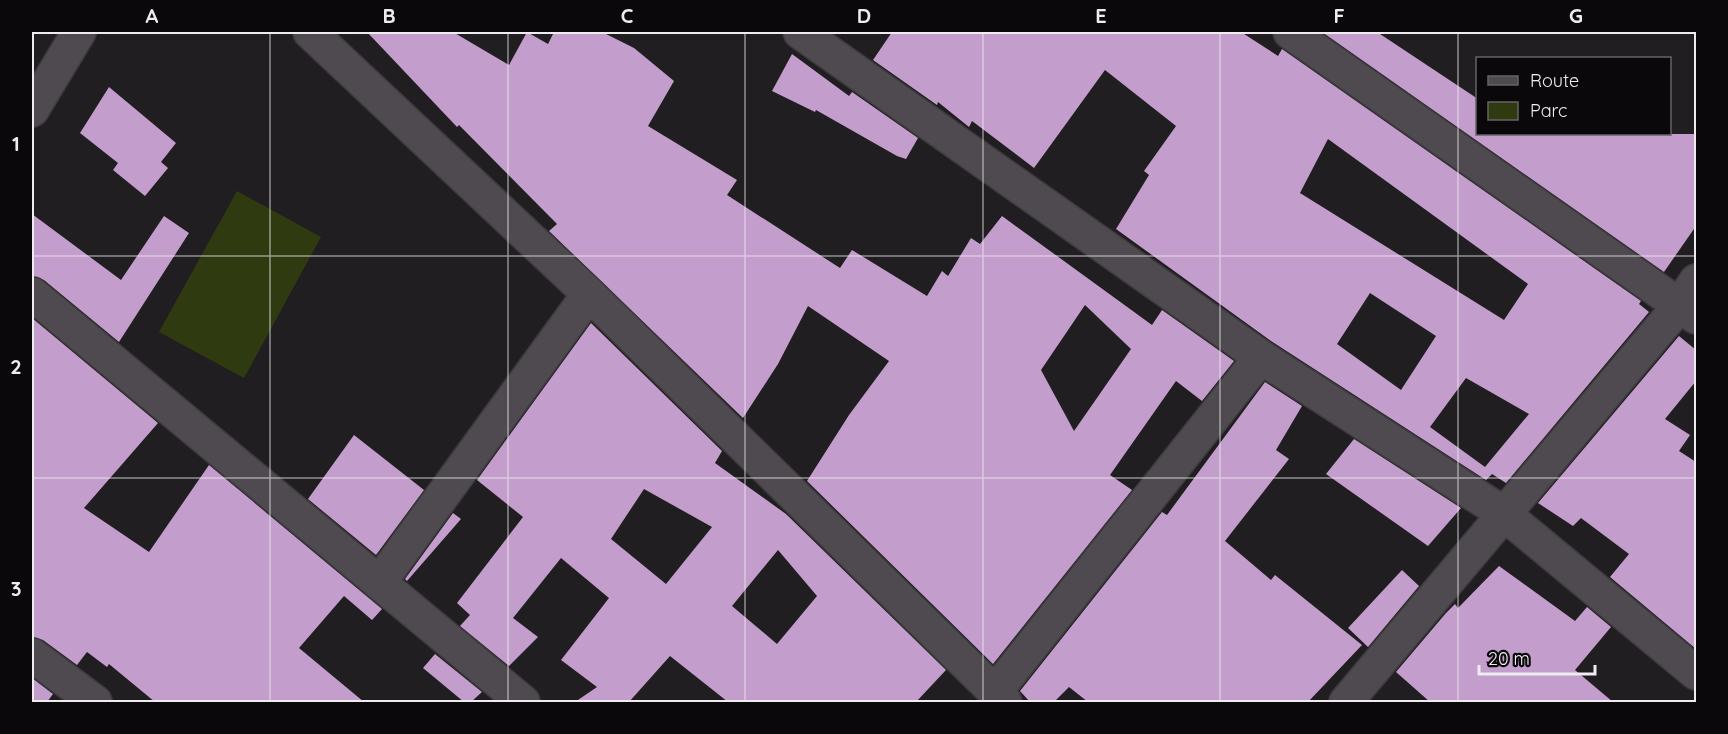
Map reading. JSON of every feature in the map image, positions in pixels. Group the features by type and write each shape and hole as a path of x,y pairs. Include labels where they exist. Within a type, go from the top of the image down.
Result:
{"street":[{"path":"32,110 79,32"},
{"path":"310,32 589,294 1000,697 1261,357"},
{"path":"800,32 1261,357 1503,513 1696,673"},
{"path":"1290,32 1691,301 1503,513 1364,697"},
{"path":"32,294 523,702"},
{"path":"379,583 589,294"},
{"path":"32,655 95,702"}],"green space":[{"path":"237,191 321,237 244,378 159,332"}],"building":[{"path":"367,32 453,32 509,65 527,32 548,44 554,32 602,32 634,48 674,81 648,126 737,180 727,195 840,268 852,250 927,296 942,271 948,276 971,238 980,244 1002,216 1152,325 1162,310 1234,361 1202,401 1176,381 1110,475 1132,490 993,664 807,481 849,415 889,361 808,306 778,364 743,418 549,231 557,224 459,125 457,127","holes":["1085,305 1131,349 1074,431 1041,370"]},
{"path":"892,32 1241,32 1278,56 1282,49 1641,301 1639,304 1649,312 1506,483 1492,474 1486,480 1271,341 1116,229 1149,175 1144,171 1176,126 1105,70 1034,168 972,121 969,127 938,102 937,105 873,60","holes":["1328,139 1528,284 1504,320 1300,193","1370,293 1436,336 1401,390 1337,344","1466,378 1529,414 1485,467 1430,427"]},
{"path":"1322,32 1377,32 1476,98 1476,135 1696,134 1696,226 1664,272"},
{"path":"792,54 849,96 852,92 918,138 906,159 816,110 815,112 772,91"},
{"path":"109,87 176,143 161,162 168,168 145,196 113,170 118,163 80,133"},
{"path":"32,214 121,280 164,216 189,233 119,342 44,280 32,276"},
{"path":"32,318 158,423 84,508 149,552 209,465 382,609 372,620 344,596 299,648 364,702 155,702 109,664 107,667 87,652 77,665 43,640 32,637"},
{"path":"591,323 722,451 715,463 786,514 946,670 916,702 728,702 670,656 629,702 575,702 597,687 561,660 609,598 561,558 513,618 538,637 509,666 460,626 470,615 457,603 523,517 477,480","holes":["644,489 712,527 666,584 611,539","778,550 817,596 777,644 732,606"]},
{"path":"1679,336 1696,350 1696,381 1665,419 1690,435 1679,451 1696,462 1696,649 1610,577 1629,554 1581,518 1573,526 1538,503"},
{"path":"1265,382 1302,406 1276,450 1289,459 1225,541 1271,580 1275,575 1362,645 1308,702 1088,702 1069,687 1054,702 1030,702 1020,691 1162,512 1167,515"},
{"path":"354,435 424,490 376,555 308,499"},
{"path":"1354,439 1461,508 1428,546 1326,474"},
{"path":"453,513 461,519 407,581 405,579"},
{"path":"1499,566 1575,621 1587,607 1611,627 1575,670 1613,702 1430,702 1396,672 1446,613 1455,604 1458,608"},
{"path":"1402,570 1419,586 1368,647 1348,628"},
{"path":"435,654 482,692 471,702 464,702 423,668"},
{"path":"32,678 53,694 47,702 32,702"}]}
